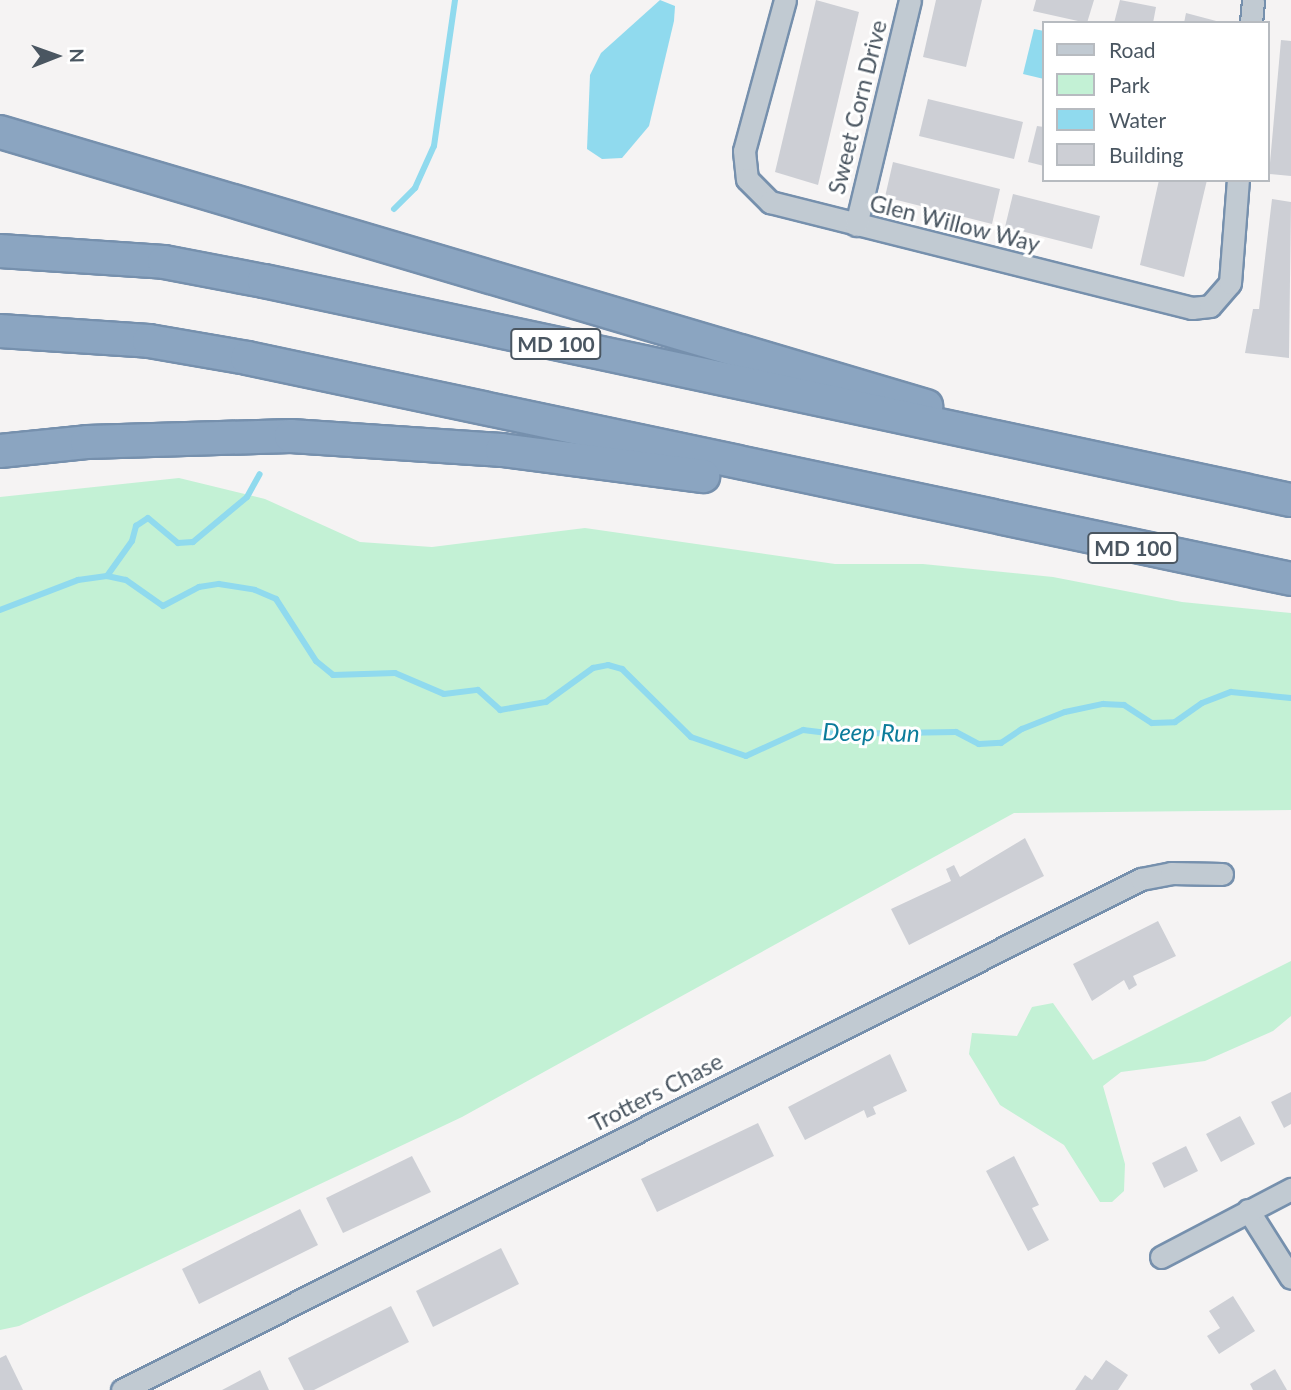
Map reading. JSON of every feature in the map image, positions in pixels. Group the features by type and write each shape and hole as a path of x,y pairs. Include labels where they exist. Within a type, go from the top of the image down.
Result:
{"highway":[{"path":"0,132 879,391 1108,464"},
{"name":"MD 100","path":"0,251 164,262 264,281 1108,464 1291,500"},
{"name":"MD 100","path":"0,331 149,341 235,356 976,515 1291,579"},
{"path":"0,451 203,436 404,440 619,464 976,515"}],"street":[{"name":"Glen Willow Way","path":"785,0 744,151 747,179 770,202 1192,308 1210,306 1230,283 1238,182"},
{"name":"Sweet Corn Drive","path":"856,225 910,0"},
{"path":"1251,21 1253,0"},
{"name":"Trotters Chase","path":"122,1390 1141,879 1171,873 1222,874"},
{"path":"1161,1257 1291,1189"},
{"path":"1248,1210 1291,1278"}],"green space":[{"path":"179,478 265,499 360,542 432,547 585,528 835,564 923,564 1053,577 1182,602 1291,613 1291,810 1014,813 462,1117 19,1326 0,1330 0,497"},
{"path":"1291,961 1291,1016 1273,1031 1205,1061 1121,1072 1103,1086 1125,1164 1124,1191 1112,1202 1100,1202 1064,1145 1000,1105 969,1054 972,1033 1017,1036 1032,1007 1053,1003 1093,1060"}],"water":[{"path":"660,0 675,6 674,21 649,126 622,158 602,159 587,149 590,75 601,53"},
{"path":"1034,29 1042,31 1042,79 1023,74"}],"building":[{"path":"816,0 859,12 818,185 775,172"},
{"path":"936,0 982,0 966,67 923,57"},
{"path":"1036,0 1094,0 1088,21 1033,11"},
{"path":"1120,0 1156,7 1153,21 1115,21"},
{"path":"1186,13 1216,21 1184,21"},
{"path":"1281,40 1291,41 1291,176 1270,174"},
{"path":"928,99 1023,122 1014,159 919,136"},
{"path":"1037,126 1042,127 1042,166 1028,162"},
{"path":"893,162 1000,189 992,224 885,197"},
{"path":"1159,182 1207,182 1184,277 1140,265"},
{"path":"1013,194 1100,216 1092,249 1005,227"},
{"path":"1272,199 1291,202 1289,358 1245,353 1253,309 1259,309"},
{"path":"1025,838 1044,876 909,945 891,909 951,881 946,869 954,865 960,877"},
{"path":"1158,921 1176,956 1133,976 1137,985 1129,990 1124,980 1092,1001 1073,964"},
{"path":"890,1054 907,1091 873,1107 876,1114 867,1118 864,1110 805,1140 788,1107"},
{"path":"1291,1092 1291,1124 1284,1128 1271,1102"},
{"path":"1240,1116 1255,1144 1221,1162 1206,1134"},
{"path":"758,1123 774,1156 657,1212 641,1179"},
{"path":"1186,1146 1198,1171 1164,1188 1152,1163"},
{"path":"412,1156 431,1192 343,1233 326,1198"},
{"path":"1014,1156 1039,1205 1032,1208 1049,1240 1028,1251 986,1171"},
{"path":"300,1209 318,1245 199,1304 182,1269"},
{"path":"501,1248 519,1284 433,1327 416,1291"},
{"path":"1233,1296 1255,1331 1219,1354 1207,1336 1220,1328 1209,1311"},
{"path":"391,1306 409,1342 314,1390 304,1390 288,1358"},
{"path":"6,1355 23,1390 0,1390 0,1358"},
{"path":"1106,1360 1128,1375 1118,1390 1075,1390 1085,1375 1092,1380"},
{"path":"1275,1369 1287,1390 1253,1390 1250,1384"},
{"path":"260,1370 269,1390 222,1390 243,1379"}],"waterway":[{"path":"394,209 415,188 434,146 455,0"},
{"path":"107,576 132,541 136,526 148,518 178,543 193,542 247,497 260,474"},
{"name":"Deep Run","path":"0,610 78,580 107,576 126,580 163,606 199,587 219,584 255,590 276,599 316,661 333,675 395,673 444,694 478,690 500,710 546,702 593,668 608,665 622,669 691,737 746,756 803,730 834,734 956,732 979,744 1001,743 1022,729 1065,712 1103,704 1124,705 1152,723 1175,722 1202,703 1231,692 1291,698"}]}
